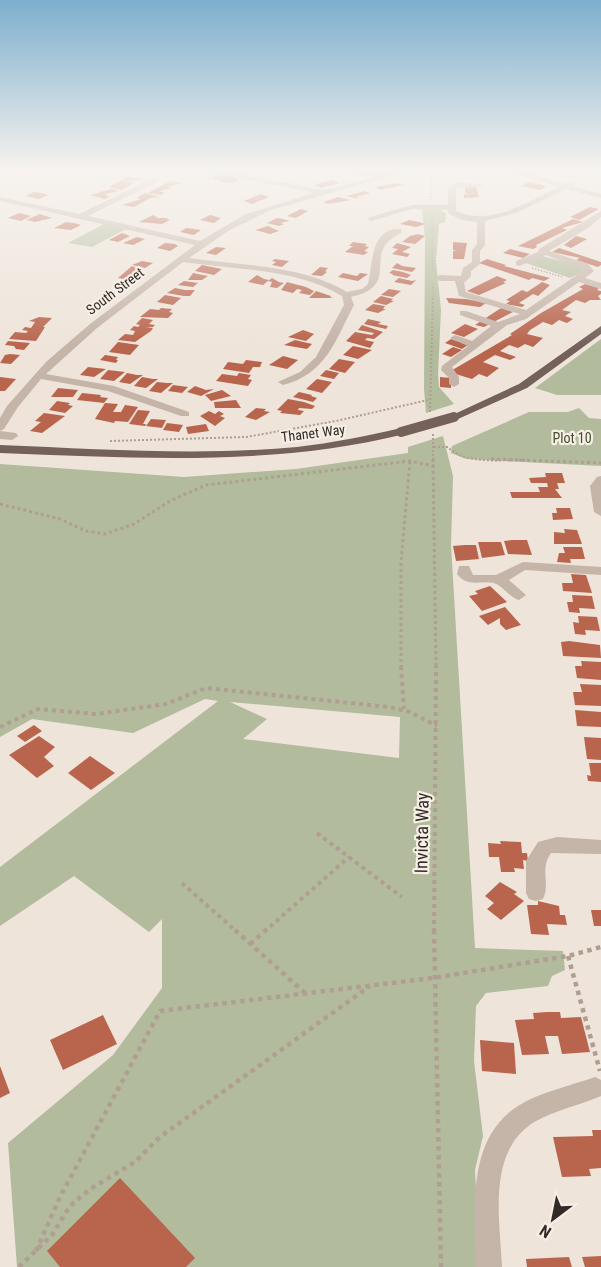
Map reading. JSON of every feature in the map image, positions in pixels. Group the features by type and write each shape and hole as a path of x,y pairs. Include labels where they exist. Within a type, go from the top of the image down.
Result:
{"main road":[{"name":"Thanet Way","path":"0,448 155,457 218,457 341,446 454,417 523,387 601,329"}],"street":[{"path":"134,228 203,244"},
{"name":"South Street","path":"0,427 11,408 40,376 96,324 181,259 228,228"},
{"path":"481,228 481,244 476,250 475,263 466,270 466,276 459,283 464,295 527,313"},
{"path":"544,253 542,251 544,248 581,228"},
{"path":"346,295 370,288 376,272 380,242 389,234 398,231"},
{"path":"454,384 454,377 446,370 447,366 500,326 519,319 594,269 544,253 514,262 530,269"},
{"path":"181,259 225,263 303,278 329,285 346,295 349,305 325,351 304,374 283,382"},
{"path":"440,278 462,279"},
{"path":"576,280 601,286"},
{"path":"463,313 500,326"},
{"path":"455,338 474,345"},
{"path":"40,376 110,388 186,414"},
{"path":"171,408 183,401"},
{"path":"599,483 601,512"},
{"path":"464,569 470,579 499,579 523,566 601,571"},
{"path":"499,579 519,595"},
{"path":"536,893 536,861 544,847 557,844 601,847"},
{"path":"489,1267 488,1182 491,1161 503,1134 527,1114 598,1082"}],"path":[{"path":"530,269 576,280"},
{"path":"107,441 246,437 336,422 428,400 431,421"},
{"name":"Invicta Way","path":"433,432 437,726 433,978 441,1267"},
{"path":"434,447 448,447 456,455 467,458 601,463"},
{"path":"0,504 60,519 86,531 105,534 134,524 170,501 206,485 410,461 434,466"},
{"path":"404,710 400,671 402,557 407,474 410,461"},
{"path":"0,727 38,710 96,714 166,704 206,688 404,710 437,726"},
{"path":"317,833 402,897"},
{"path":"250,944 349,858"},
{"path":"182,883 306,994"},
{"path":"36,1251 60,1197 160,1011 433,978 568,956 601,947"},
{"path":"568,956 598,1082"},
{"path":"19,1267 52,1235 70,1206 90,1189 135,1161 160,1137 371,985"}],"green space":[{"path":"96,228 126,229 92,247 68,243"},
{"path":"424,228 439,228 436,261 441,310 439,387 454,404 426,413 424,389"},
{"path":"542,256 580,266 584,271 570,278 526,263"},
{"path":"601,339 601,395 557,395 535,388"},
{"name":"Plot 10","path":"579,408 589,418 601,419 601,466 466,459 451,453 452,446 529,412 568,412"},
{"path":"443,436 453,476 451,545 475,948 563,951 565,970 552,976 548,986 486,993 476,1006 474,1061 483,1136 475,1170 480,1267 17,1267 8,1143 113,1055 162,988 162,919 149,932 74,876 0,926 0,867 218,701 205,699 133,733 32,719 0,737 0,464 184,477 296,469 408,453 408,447","holes":["230,702 400,717 399,758 243,739 267,719"]}],"building":[{"path":"186,228 201,230 194,235 180,232"},
{"path":"273,228 279,231 270,234 255,230"},
{"path":"554,228 567,230 536,245 537,247 533,249 518,246"},
{"path":"122,233 130,236 118,242 109,240"},
{"path":"418,234 425,236 415,244 402,242 410,236"},
{"path":"576,236 587,239 571,248 564,245"},
{"path":"137,237 145,239 133,245 123,243"},
{"path":"353,242 367,244 365,246 369,247 364,251 368,252 364,255 345,252 353,246 349,246"},
{"path":"453,242 467,243 464,259 453,259 453,251 457,250 453,250"},
{"path":"165,243 178,246 170,251 157,248"},
{"path":"397,243 411,247 402,252 410,254 407,257 392,254 398,249 392,248"},
{"path":"216,247 226,248 216,255 206,253"},
{"path":"559,248 601,262 601,265 598,267 576,260 580,258 552,252"},
{"path":"510,249 530,254 523,258 503,253"},
{"path":"275,259 289,261 282,267 272,265 276,262 272,261"},
{"path":"487,259 550,278 544,281 532,278 529,280 479,263"},
{"path":"142,261 153,263 145,268 132,265"},
{"path":"397,263 416,268 412,272 392,268"},
{"path":"202,265 222,269 214,275 195,271"},
{"path":"132,266 143,271 128,280 118,278"},
{"path":"320,267 328,268 325,271 327,272 322,276 311,275"},
{"path":"393,270 411,275 407,278 392,275 389,273"},
{"path":"193,273 208,276 202,280 188,280"},
{"path":"343,273 357,276 360,273 368,274 358,281 338,277"},
{"path":"257,275 269,280 263,285 248,282"},
{"path":"497,276 507,280 503,282 506,283 479,295 467,291"},
{"path":"272,278 284,283 277,288 270,287 272,282 268,281"},
{"path":"399,278 416,280 411,285 394,282"},
{"path":"184,281 198,283 193,287 178,285"},
{"path":"287,282 314,291 310,295 299,293 302,290 297,289 293,293 281,290"},
{"path":"542,282 550,285 538,296 533,294 519,303 525,305 522,307 506,304 510,301 506,300 522,290 527,292"},
{"path":"585,284 599,288 597,290 601,291 601,294 598,296 601,300 590,300 585,303 576,300 562,310 571,312 565,316 573,319 567,323 559,320 552,325 543,322 530,330 527,334 543,338 533,347 525,344 518,348 509,345 500,351 516,357 510,360 495,355 483,362 499,368 487,377 479,374 472,379 449,372 512,335 510,334 541,313 583,289 579,287"},
{"path":"175,288 195,290 190,296 167,293"},
{"path":"389,289 401,291 393,297 381,295"},
{"path":"316,291 331,296 333,298 309,298"},
{"path":"165,295 181,298 173,305 157,302"},
{"path":"381,296 394,301 386,305 373,302"},
{"path":"446,298 486,303 480,307 449,303"},
{"path":"373,304 385,306 383,309 386,309 378,313 365,310"},
{"path":"161,308 172,309 169,312 173,313 168,318 140,317 150,309 159,310"},
{"path":"501,308 513,312 484,327 475,325"},
{"path":"39,317 52,318 43,327 45,327 36,341 9,339 15,332 26,333 28,331 22,330 25,327 31,328 35,322 29,321"},
{"path":"142,318 153,320 149,324 155,325 153,327 146,327 153,328 151,331 135,342 118,340 125,334 133,335 135,331 130,330 140,325 136,324"},
{"path":"368,319 388,326 386,329 364,324"},
{"path":"465,324 478,329 464,337 451,333"},
{"path":"362,325 383,332 374,339 365,340 374,342 370,348 346,341 355,332 372,335 374,333 358,330"},
{"path":"303,330 314,334 306,341 288,337"},
{"path":"451,339 468,345 462,349 445,343"},
{"path":"295,340 312,344 307,349 284,345"},
{"path":"8,341 30,343 24,350 5,345"},
{"path":"118,342 139,345 130,355 109,352"},
{"path":"353,346 372,350 358,359 343,355"},
{"path":"453,347 462,350 451,357 442,354"},
{"path":"5,355 20,355 11,364 0,363"},
{"path":"105,355 118,357 116,360 118,360 116,363 100,360"},
{"path":"283,356 298,360 287,369 269,365"},
{"path":"339,359 355,362 345,373 329,369"},
{"path":"246,360 262,362 260,367 253,367 249,373 223,369 228,362 243,364"},
{"path":"88,367 106,369 94,377 80,375"},
{"path":"108,370 125,372 114,381 100,379"},
{"path":"326,370 339,373 334,379 320,376"},
{"path":"127,373 143,375 130,384 119,382"},
{"path":"239,373 251,375 248,379 252,380 248,386 216,381 222,374 237,376"},
{"path":"0,377 16,379 5,391 0,391"},
{"path":"142,377 158,379 146,388 134,386"},
{"path":"440,377 451,378 451,388 440,387"},
{"path":"317,379 332,382 322,393 306,389"},
{"path":"157,382 173,383 161,393 149,391"},
{"path":"173,385 188,387 182,393 168,391"},
{"path":"195,386 206,390 214,389 201,396 187,392"},
{"path":"58,388 78,390 73,397 51,397"},
{"path":"222,390 231,396 211,401 205,395"},
{"path":"299,392 317,398 313,402 293,397"},
{"path":"82,393 108,398 104,403 77,400"},
{"path":"288,399 315,406 312,409 299,408 298,410 304,411 300,415 280,413 282,411 277,410"},
{"path":"236,400 241,408 215,408 214,402"},
{"path":"57,401 70,403 68,405 73,406 65,413 49,410"},
{"path":"105,403 118,404 113,412 121,412 125,405 138,407 128,422 115,421 114,423 95,419"},
{"path":"256,408 270,412 256,420 245,417"},
{"path":"138,410 150,411 143,424 146,424 145,426 129,424"},
{"path":"209,411 215,414 219,411 224,414 220,416 225,418 215,426 200,416"},
{"path":"44,413 65,416 42,433 30,431 41,422 35,421"},
{"path":"151,419 166,420 162,428 146,426"},
{"path":"167,423 183,425 179,432 163,430"},
{"path":"206,424 209,431 188,434 186,427"},
{"path":"545,473 562,473 565,483 557,483 559,489 555,489 562,498 512,498 510,492 540,492 538,487 548,487 547,483 531,483 529,478 546,477"},
{"path":"556,508 570,508 573,519 553,520 552,513 557,513"},
{"path":"564,529 577,530 582,544 554,544 554,532 565,533"},
{"path":"527,540 532,555 508,554 504,541"},
{"path":"478,542 501,542 505,555 482,558"},
{"path":"476,545 479,559 456,561 453,546"},
{"path":"563,547 582,547 585,559 570,559 571,563 557,562 559,553 565,553"},
{"path":"571,574 586,575 592,593 563,591 562,583 573,583"},
{"path":"490,586 507,602 482,611 469,596 478,594 475,591"},
{"path":"572,595 592,596 595,609 579,608 580,613 569,612 567,602 573,602"},
{"path":"505,607 521,625 506,630 500,624 500,618 488,625 479,616"},
{"path":"578,616 597,617 600,631 585,630 586,635 575,634 573,622 579,623"},
{"path":"561,642 600,645 601,658 563,656"},
{"path":"581,661 601,662 601,680 577,678 575,666 582,666"},
{"path":"580,684 601,685 601,706 575,705 573,692 582,692"},
{"path":"575,710 601,712 601,727 577,726"},
{"path":"34,725 42,731 25,742 17,736"},
{"path":"39,736 55,747 44,757 54,766 37,778 9,755"},
{"path":"584,737 601,738 601,760 587,759"},
{"path":"90,756 115,773 91,790 68,773"},
{"path":"589,763 601,763 601,782 588,781 587,775 591,776"},
{"path":"500,841 521,842 522,853 527,853 528,861 523,860 524,869 514,868 515,872 501,872 499,857 489,857 488,843 501,844"},
{"path":"500,882 517,892 514,894 524,901 501,920 487,909 494,903 485,896"},
{"path":"538,901 559,906 560,915 565,915 567,925 547,924 549,935 531,934 527,905 538,905"},
{"path":"591,910 601,910 601,926 594,926"},
{"path":"560,1012 561,1018 581,1017 590,1052 562,1054 558,1036 545,1036 549,1054 522,1055 515,1020 534,1019 533,1013"},
{"path":"103,1015 117,1044 63,1070 50,1040"},
{"path":"480,1040 514,1043 516,1074 482,1071"},
{"path":"0,1066 10,1093 0,1098"},
{"path":"592,1130 601,1130 601,1168 589,1169 591,1176 562,1177 553,1137 593,1136"},
{"path":"120,1178 195,1258 186,1267 60,1267 47,1251"},
{"path":"601,1256 601,1267 585,1267 582,1257"},
{"path":"569,1257 572,1267 527,1267 526,1259"}]}
